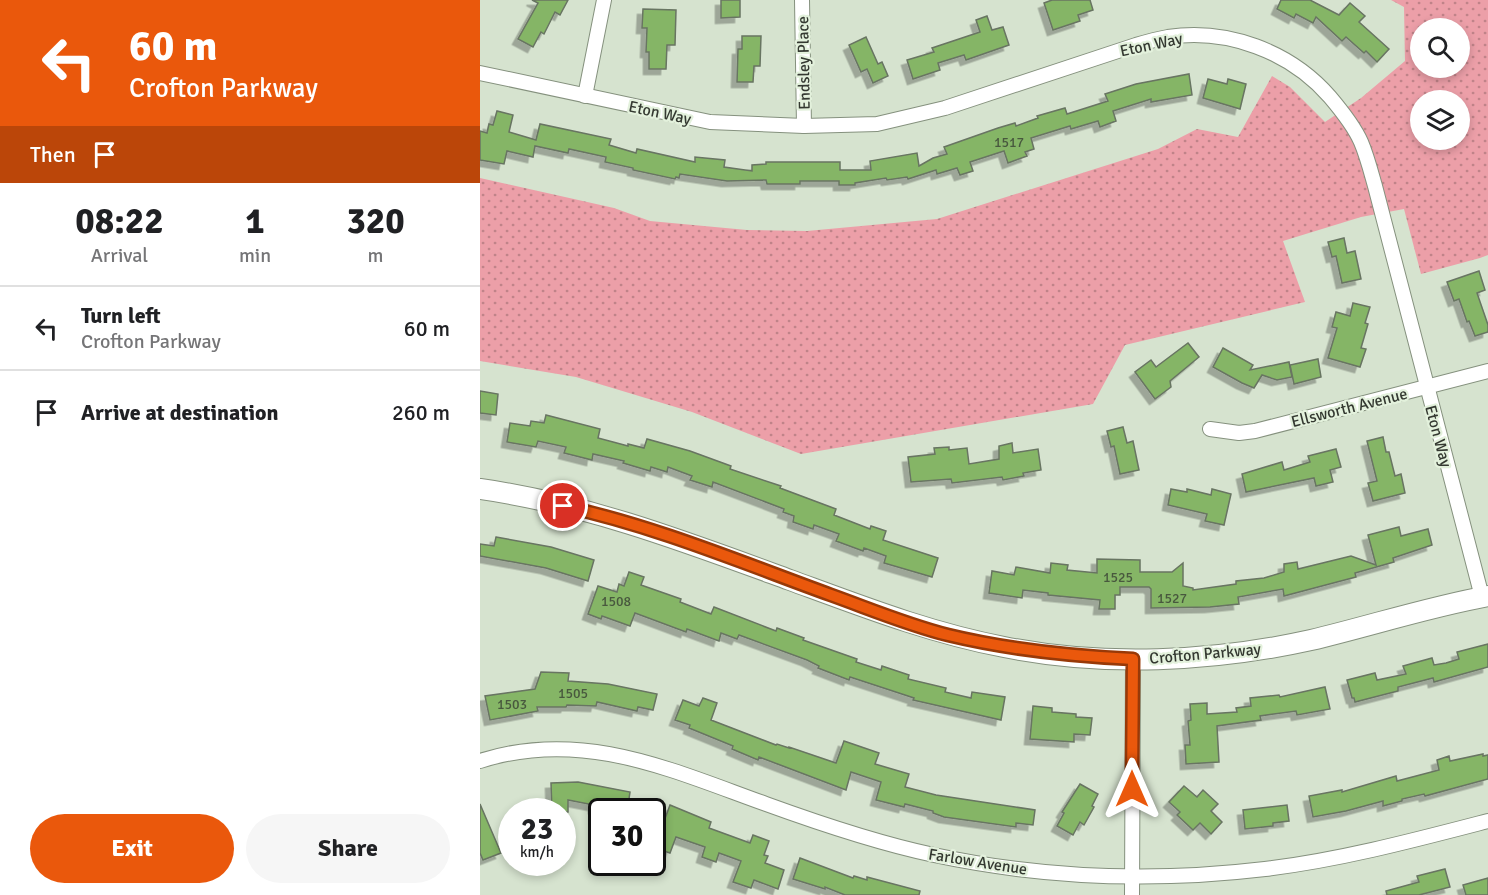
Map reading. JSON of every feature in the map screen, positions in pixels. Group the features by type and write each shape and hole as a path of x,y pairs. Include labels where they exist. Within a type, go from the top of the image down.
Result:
{"street":[{"path":"585,96 604,0"},
{"name":"Endsley Place","path":"802,0 804,126"},
{"name":"Eton Way","path":"480,73 710,122 804,126 876,123 912,117 1136,45 1168,37 1201,35 1228,38 1265,49 1296,65 1321,87 1341,110 1360,141 1375,186 1426,387 1486,596"},
{"name":"Ellsworth Avenue","path":"1210,429 1239,433 1256,431 1488,371"},
{"name":"Crofton Parkway","path":"480,489 583,510 649,529 883,615 946,634 1006,648 1071,656 1133,659 1195,657 1252,651 1311,640 1486,596"},
{"path":"1132,895 1133,659"},
{"name":"Farlow Avenue","path":"480,761 506,755 567,748 605,752 651,762 866,839 935,855 1060,873 1132,876 1265,869 1317,861 1488,821"}],"shaded area":[{"path":"1391,0 1488,0 1488,255 1421,274 1404,209 1361,217 1283,241 1305,302 1125,345 1093,404 801,454 692,412 576,377 480,361 480,178 614,208 650,221 747,230 807,231 937,219 1158,149 1197,129 1238,137 1272,76 1290,87 1325,122 1361,98 1405,61 1404,7"}],"building":[{"path":"532,0 568,0 560,15 555,12 544,34 541,32 533,47 518,39 538,3"},
{"path":"721,0 740,0 740,17 721,18"},
{"path":"1052,0 1090,0 1093,10 1078,15 1080,21 1053,30 1044,3"},
{"path":"1281,0 1310,0 1339,15 1350,3 1365,16 1359,22 1389,49 1377,62 1346,37 1342,41 1316,17 1313,23 1296,14 1294,18 1277,9"},
{"path":"643,9 676,10 675,45 667,45 666,69 649,69 649,52 646,52 647,28 642,28"},
{"path":"987,16 992,30 1003,27 1009,45 966,60 964,55 938,63 940,70 913,79 907,60 934,52 932,48 980,32 976,20"},
{"path":"742,36 761,36 760,66 754,66 753,82 737,82 738,49 742,49"},
{"path":"866,37 878,64 882,62 888,76 873,83 867,69 861,72 849,45"},
{"path":"1189,74 1192,95 1151,102 1151,99 1113,111 1116,121 1100,127 1098,121 1071,129 1070,126 1031,138 1034,149 1025,152 1027,156 1008,163 1004,151 970,162 973,171 960,175 957,168 937,174 936,170 908,179 907,177 887,180 886,178 855,183 855,185 839,185 839,181 767,184 766,180 727,181 680,174 679,178 675,179 605,162 606,157 569,149 568,153 535,146 533,157 507,151 504,164 480,160 480,131 487,133 489,124 493,125 497,111 513,115 509,132 536,140 540,124 611,139 609,145 636,153 637,149 695,162 695,157 725,160 724,167 752,171 752,165 766,164 766,162 840,162 840,170 871,170 870,161 917,153 919,166 933,158 947,154 944,147 998,128 1015,123 1016,126 1038,118 1037,116 1065,108 1067,114 1108,101 1105,94 1136,84"},
{"path":"1208,79 1227,84 1228,79 1246,84 1240,109 1203,98"},
{"path":"1344,238 1347,253 1355,251 1361,279 1342,283 1336,256 1332,257 1328,242"},
{"path":"1479,271 1485,290 1477,293 1488,325 1488,332 1475,336 1459,299 1454,301 1447,282"},
{"path":"1353,303 1370,307 1361,348 1366,349 1360,367 1328,358 1337,328 1332,327 1336,312 1350,316"},
{"path":"1188,343 1199,357 1170,381 1171,387 1155,399 1135,372 1151,360 1156,367"},
{"path":"1223,348 1253,365 1250,370 1289,362 1292,377 1277,380 1262,375 1254,388 1242,383 1213,367"},
{"path":"1318,359 1321,377 1294,384 1290,365"},
{"path":"480,391 498,394 496,415 480,413"},
{"path":"546,415 600,429 598,438 628,446 628,444 644,448 647,439 690,451 731,466 730,469 781,486 780,488 836,509 834,515 870,529 871,526 886,531 883,540 938,558 932,577 884,563 886,556 864,548 863,551 836,541 839,534 814,525 813,529 793,522 794,516 783,512 784,509 713,482 712,487 690,480 692,476 668,467 667,472 651,467 650,471 623,463 624,461 593,454 592,460 564,453 566,447 538,441 536,447 507,442 510,423 530,426 531,421 544,423"},
{"path":"1123,427 1127,443 1133,441 1139,470 1120,474 1114,446 1111,447 1107,431"},
{"path":"1383,437 1395,476 1401,474 1405,493 1373,501 1368,483 1377,481 1367,441"},
{"path":"1012,443 1013,453 1038,449 1041,470 1003,480 1002,477 952,483 951,479 911,482 908,457 935,454 934,448 949,447 949,450 967,448 969,464 999,459 999,446"},
{"path":"1336,449 1341,467 1330,470 1333,482 1316,486 1314,478 1246,492 1242,474 1282,462 1284,470 1310,462 1308,456"},
{"path":"1171,489 1187,492 1187,489 1211,495 1212,489 1231,494 1224,525 1205,521 1207,514 1168,505"},
{"path":"1399,527 1401,536 1428,529 1432,545 1393,558 1394,562 1355,573 1356,577 1284,596 1283,589 1238,597 1239,604 1151,608 1151,589 1149,587 1120,587 1120,595 1115,595 1115,609 1099,609 1100,600 1048,595 1048,593 1023,590 1022,598 989,593 992,571 1014,575 1016,567 1050,573 1051,563 1068,565 1067,570 1097,573 1097,559 1140,560 1140,572 1172,572 1183,563 1183,586 1193,588 1193,590 1264,578 1284,572 1284,564 1297,562 1298,569 1351,556 1376,565 1368,535"},
{"path":"496,537 551,547 594,560 588,581 546,568 480,556 480,544 494,546"},
{"path":"629,572 644,577 641,585 681,599 680,602 711,614 714,607 776,631 777,628 857,659 856,662 881,670 882,666 909,675 908,679 946,688 945,692 971,698 972,692 1005,697 1001,720 913,700 914,698 850,677 849,680 818,668 819,666 807,660 739,635 737,639 721,633 719,641 687,629 686,632 635,613 630,626 602,616 601,619 588,614 598,586 617,592 619,584 624,586"},
{"path":"1488,644 1488,667 1434,682 1433,678 1398,687 1398,691 1355,702 1352,698 1347,680 1375,673 1377,680 1406,674 1403,666 1432,658 1434,665 1446,663 1459,659 1457,652"},
{"path":"541,672 569,673 568,681 608,684 657,694 653,710 638,707 637,711 597,702 596,706 537,707 538,711 490,720 485,696 535,689"},
{"path":"1325,687 1330,709 1297,715 1296,711 1260,716 1261,720 1217,726 1219,762 1186,764 1185,745 1190,745 1188,721 1191,720 1190,704 1207,703 1207,714 1237,712 1236,708 1251,706 1250,698 1279,695 1280,697"},
{"path":"703,698 717,703 711,720 776,745 789,747 836,763 844,741 879,753 875,764 909,774 905,787 936,795 1035,810 1033,825 1016,823 1016,827 944,817 933,811 905,804 904,807 876,800 881,782 851,772 846,790 759,757 758,760 732,749 733,746 689,728 690,725 675,720 683,700 699,706"},
{"path":"1033,706 1052,708 1052,712 1076,714 1076,717 1092,718 1090,735 1074,734 1074,742 1030,739"},
{"path":"1483,754 1483,756 1488,755 1488,779 1425,796 1424,794 1402,799 1402,801 1383,806 1383,801 1313,817 1309,796 1342,790 1342,792 1396,776 1397,781 1439,770 1437,760 1449,756 1450,761"},
{"path":"578,782 630,792 629,798 588,798 588,804 576,802 576,798 552,798 551,783"},
{"path":"1080,784 1098,794 1084,825 1080,822 1073,835 1057,826 1064,813 1062,812"},
{"path":"1184,786 1197,797 1203,790 1218,804 1211,811 1222,822 1211,834 1200,823 1193,830 1177,815 1180,812 1169,802"},
{"path":"480,804 498,846 498,854 483,860 480,853"},
{"path":"670,805 711,822 709,828 750,843 753,835 769,841 764,855 768,856 765,863 784,870 778,889 754,880 751,888 733,882 741,861 719,853 716,862 702,857 705,847 676,837 670,853 666,852 666,816"},
{"path":"1287,805 1289,821 1273,823 1273,826 1245,829 1243,810"},
{"path":"800,858 853,878 854,876 867,880 867,877 920,891 919,895 845,895 825,887 825,889 793,879"},
{"path":"1445,869 1450,887 1419,895 1387,895 1386,891 1419,882 1417,876"},
{"path":"1488,878 1488,895 1466,895 1463,885"}],"route":[{"path":"563,506 649,529 883,615 946,634 1006,648 1071,656 1133,659 1132,789"}]}
